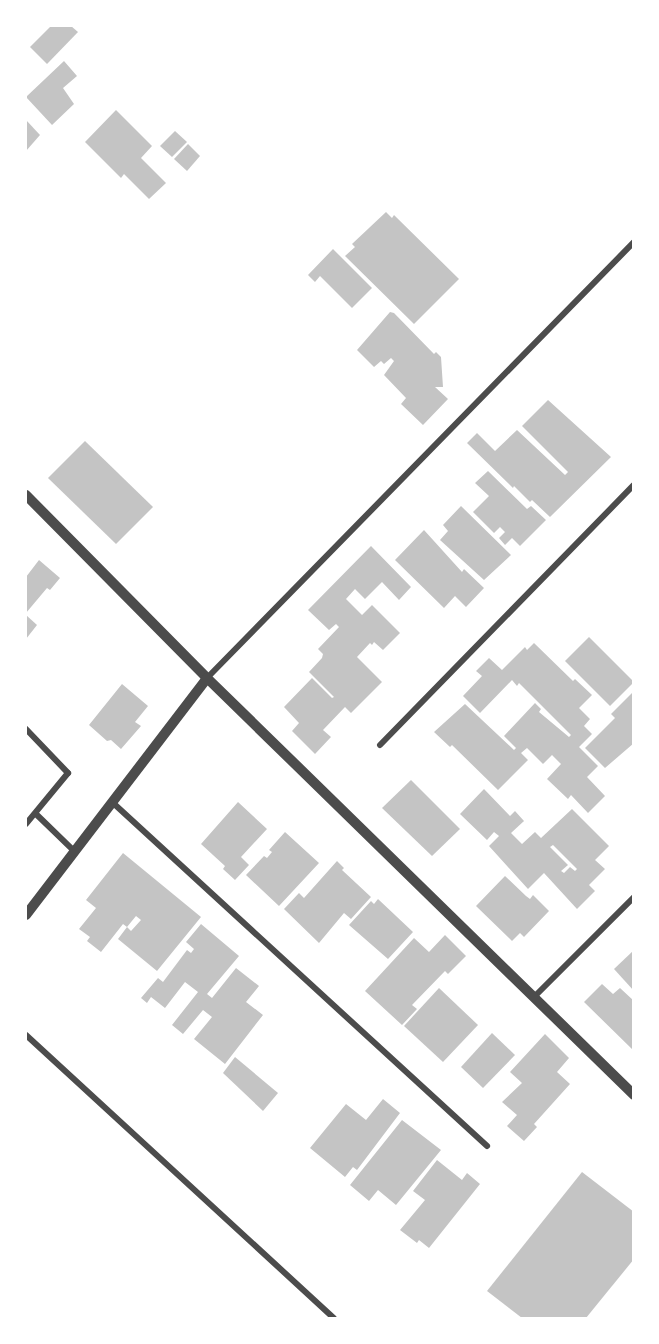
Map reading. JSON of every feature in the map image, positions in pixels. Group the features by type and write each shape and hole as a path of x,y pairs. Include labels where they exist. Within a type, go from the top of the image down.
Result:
{"street":[{"path":"26,915 207,678 633,242"},
{"path":"380,745 633,485"},
{"path":"26,495 207,678 633,1095"},
{"path":"26,729 68,772 26,824"},
{"path":"112,802 487,1146"},
{"path":"36,814 74,851"},
{"path":"534,997 633,897"},
{"path":"26,1035 334,1318"}],"building":[{"path":"51,26 71,26 78,32 47,64 30,47"},
{"path":"64,61 77,76 63,88 74,104 52,125 26,97"},
{"path":"116,110 152,146 141,158 166,183 149,199 124,174 121,178 85,142"},
{"path":"26,120 40,135 26,151"},
{"path":"175,131 187,142 172,157 160,146"},
{"path":"188,144 200,156 187,171 174,159"},
{"path":"386,212 392,218 394,215 459,279 414,324 345,256 355,247 352,244"},
{"path":"333,249 372,288 352,308 320,276 315,282 308,275"},
{"path":"390,312 394,313 434,354 436,352 441,357 443,387 435,387 448,399 423,425 401,404 406,398 384,375 394,361 391,358 384,364 381,361 374,367 357,350"},
{"path":"548,400 611,457 550,517 532,500 530,502 514,486 513,488 467,443 477,433 495,451 517,430 565,475 568,472 522,426"},
{"path":"85,441 153,507 116,544 48,478"},
{"path":"488,471 527,509 531,506 546,520 520,546 512,538 505,545 499,538 505,532 500,527 494,533 473,512 489,496 475,483"},
{"path":"461,506 511,555 484,580 440,540 448,531 443,525"},
{"path":"424,530 462,572 464,569 484,588 466,607 455,596 444,608 395,560"},
{"path":"371,546 411,587 399,600 382,582 365,599 355,589 346,599 362,615 372,605 400,633 383,650 374,642 372,645 370,643 357,657 382,682 351,713 345,707 323,730 331,737 315,754 292,731 299,723 284,707 312,678 332,698 334,697 309,672 322,658 323,654 318,649 339,627 336,624 329,630 308,610"},
{"path":"39,560 60,578 50,590 47,588 26,613 26,577"},
{"path":"26,615 37,625 26,639"},
{"path":"589,637 634,682 610,706 565,661"},
{"path":"534,643 573,681 575,679 592,695 579,708 590,719 584,726 592,734 579,747 598,766 587,777 605,796 588,813 571,795 568,799 547,779 561,764 552,755 543,764 527,748 521,753 528,760 498,790 452,745 450,747 434,732 465,704 514,750 516,748 504,736 535,703 541,709 539,712 569,737 571,735 519,683 517,686 512,680 480,713 463,696 482,676 476,671 489,658 502,670 525,647 527,650"},
{"path":"122,684 148,706 135,722 141,726 121,749 111,740 107,741 89,725"},
{"path":"634,691 634,743 605,768 585,748 615,718 611,714"},
{"path":"411,780 460,829 432,856 382,808"},
{"path":"484,789 510,816 515,811 524,821 511,833 522,844 535,832 541,838 572,809 609,846 595,860 605,869 589,885 595,891 577,909 544,873 528,889 489,846 499,836 494,832 487,840 460,814","holes":["553,845 577,869 575,871 570,867 564,873 561,871 568,865 550,847"]},
{"path":"238,802 267,829 241,857 249,865 235,880 223,869 225,866 201,844"},
{"path":"285,832 319,863 279,906 246,875 264,856 267,858 272,852 269,850"},
{"path":"123,853 201,917 157,971 118,939 127,927 123,924 101,952 87,941 90,937 79,929 96,908 86,900","holes":["136,916 141,920 131,931 127,927"]},
{"path":"337,861 344,868 342,870 371,897 351,919 344,913 319,943 284,909 299,893 304,898"},
{"path":"505,876 526,896 530,899 533,895 549,911 524,937 520,933 512,941 476,906"},
{"path":"378,899 413,932 388,959 349,925 371,901 374,904"},
{"path":"201,924 239,956 207,994 212,998 236,968 259,986 246,1002 263,1015 225,1064 194,1039 212,1017 203,1010 183,1034 172,1025 198,992 185,982 165,1008 151,997 147,1003 141,998 158,978 163,982 187,950 191,953 194,949 186,942"},
{"path":"445,935 466,956 448,974 445,971 412,1005 417,1009 402,1025 365,991 414,938 429,952"},
{"path":"634,950 634,991 614,969"},
{"path":"602,984 613,994 620,988 634,1001 634,1051 584,1002"},
{"path":"439,988 478,1025 443,1062 404,1026"},
{"path":"492,1033 515,1055 483,1088 461,1067"},
{"path":"545,1034 569,1058 557,1072 570,1084 534,1124 537,1127 524,1141 507,1126 517,1115 502,1102 522,1083 510,1072"},
{"path":"235,1057 278,1093 263,1111 223,1073"},
{"path":"383,1099 400,1113 357,1170 353,1167 345,1177 310,1148 346,1104 366,1120"},
{"path":"402,1120 441,1150 396,1205 378,1190 369,1201 350,1185"},
{"path":"437,1160 462,1180 467,1173 480,1184 429,1248 419,1240 417,1243 400,1230 425,1200 413,1191"},
{"path":"582,1172 634,1212 634,1259 586,1318 522,1318 487,1291"}]}
